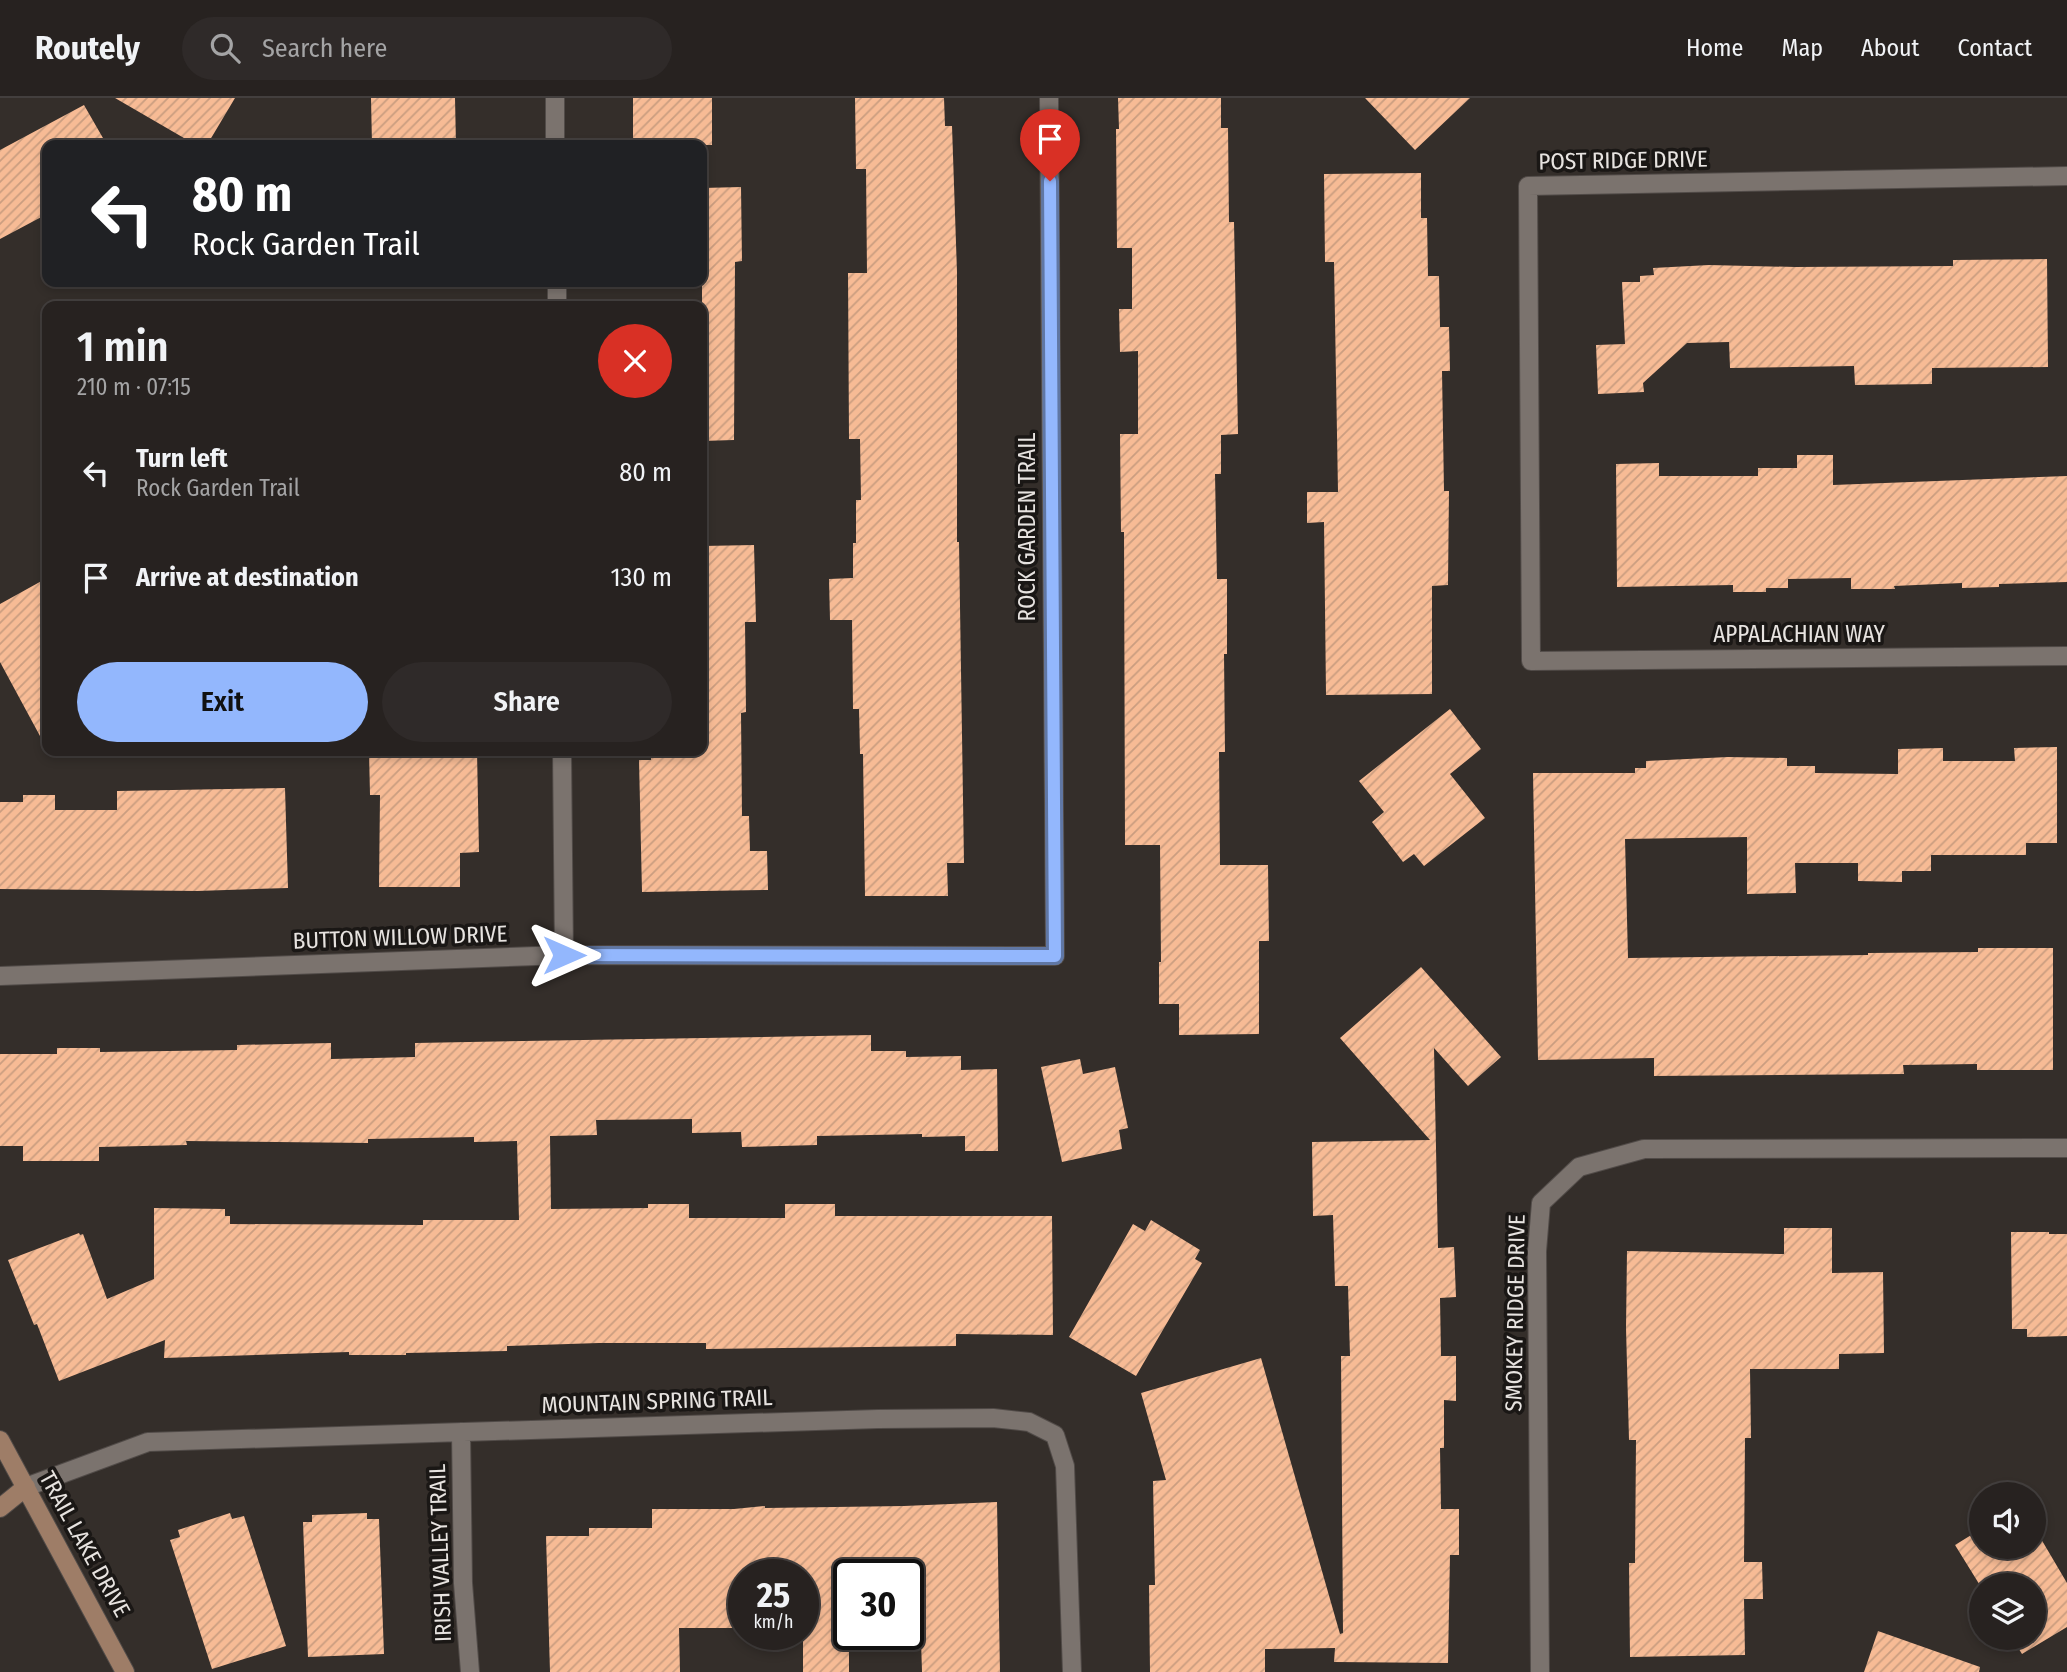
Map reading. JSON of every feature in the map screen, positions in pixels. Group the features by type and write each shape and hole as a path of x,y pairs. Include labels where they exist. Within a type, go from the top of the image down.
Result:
{"street":[{"path":"555,98 555,140"},
{"name":"ROCK GARDEN TRAIL","path":"1049,98 1055,956"},
{"name":"POST RIDGE DRIVE","path":"1531,661 1528,186 2067,176"},
{"name":"APPALACHIAN WAY","path":"1531,661 2067,656"},
{"path":"562,756 564,955"},
{"name":"BUTTON WILLOW DRIVE","path":"0,976 564,955 1055,956"},
{"name":"SMOKEY RIDGE DRIVE","path":"1540,1672 1537,1251 1541,1203 1579,1167 1644,1149 2067,1148"},
{"name":"MOUNTAIN SPRING TRAIL","path":"26,1488 148,1442 878,1419 993,1418 1029,1422 1055,1435 1065,1466 1072,1672"},
{"name":"IRISH VALLEY TRAIL","path":"460,1432 463,1583 470,1672"},
{"name":"TRAIL LAKE DRIVE","path":"0,1440 125,1672"},
{"path":"0,1507 26,1488"}],"building":[{"path":"115,98 235,98 210,140 187,140"},
{"path":"371,98 455,98 456,140 372,140"},
{"path":"633,98 712,98 712,145 707,145 707,140 633,139"},
{"path":"855,98 944,98 945,126 952,126 957,272 957,542 964,863 947,863 948,896 865,896 863,754 860,754 859,709 853,709 852,620 830,620 829,579 853,578 856,500 861,500 860,439 849,439 848,273 867,273 866,169 856,169"},
{"path":"1118,98 1221,98 1221,128 1228,128 1229,222 1234,222 1238,434 1221,435 1221,474 1215,474 1217,579 1227,579 1227,654 1224,654 1225,752 1219,752 1220,865 1268,865 1269,941 1259,941 1259,1034 1179,1035 1179,1004 1159,1004 1160,845 1125,845 1124,532 1121,532 1120,434 1138,434 1138,351 1120,352 1119,309 1132,309 1132,248 1117,248"},
{"path":"1365,98 1470,98 1415,150"},
{"path":"84,105 104,140 42,140 42,217 0,239 0,150"},
{"path":"1421,173 1421,218 1427,218 1428,276 1439,276 1440,327 1449,327 1450,371 1442,371 1444,491 1449,491 1448,585 1432,586 1432,694 1326,695 1324,522 1307,523 1307,492 1338,492 1334,262 1325,262 1324,174"},
{"path":"741,187 742,261 735,262 734,440 707,441 707,301 702,301 702,287 707,287 707,188"},
{"path":"2047,259 2048,367 1932,368 1932,384 1855,385 1854,366 1730,368 1729,342 1687,343 1643,383 1644,392 1598,394 1596,345 1625,344 1622,282 1640,282 1640,276 1654,275 1653,268 1709,265 1953,266 1953,260"},
{"path":"1797,455 1833,455 1833,485 2067,476 2067,582 1999,584 1999,587 1962,588 1962,583 1894,586 1895,589 1851,589 1851,578 1788,579 1788,588 1766,588 1766,592 1733,592 1733,585 1617,587 1616,464 1659,463 1659,476 1758,476 1758,468 1797,468"},
{"path":"754,545 756,622 745,622 746,712 741,713 742,816 749,816 750,851 767,851 768,890 642,892 639,760 651,760 651,756 707,756 707,546"},
{"path":"42,581 42,740 0,662 0,604"},
{"path":"1450,709 1481,749 1450,774 1485,818 1424,866 1414,854 1403,862 1372,822 1384,812 1359,781"},
{"path":"2057,747 2057,843 2026,843 2026,855 1931,855 1931,871 1902,871 1902,882 1858,881 1858,863 1795,863 1796,893 1747,894 1747,837 1625,839 1628,958 1868,955 1978,952 1978,948 2053,948 2053,1070 1977,1070 1977,1064 1903,1065 1904,1074 1654,1076 1654,1058 1538,1060 1533,773 1635,773 1635,768 1646,768 1646,761 1728,757 1787,758 1787,766 1815,766 1815,773 1898,774 1898,749 1943,748 1943,761 2015,761 2014,748"},
{"path":"369,756 477,756 479,852 460,853 460,887 379,887 380,795 370,795"},
{"path":"285,788 288,888 197,891 0,889 0,802 23,802 23,795 55,795 55,810 117,810 117,791"},
{"path":"1421,967 1501,1057 1468,1086 1434,1048 1438,1248 1454,1247 1456,1297 1440,1298 1441,1356 1456,1356 1456,1401 1444,1400 1444,1448 1440,1448 1441,1509 1459,1509 1459,1555 1450,1555 1448,1663 1334,1662 1335,1648 1265,1649 1265,1672 1150,1672 1149,1585 1155,1585 1153,1481 1166,1480 1141,1393 1261,1358 1340,1634 1343,1633 1341,1356 1350,1356 1348,1286 1335,1286 1333,1215 1313,1216 1312,1142 1430,1140 1340,1038"},
{"path":"871,1035 871,1051 906,1051 906,1057 961,1056 961,1070 997,1069 998,1151 965,1151 965,1136 922,1137 922,1134 817,1136 817,1145 742,1147 741,1132 692,1133 692,1119 596,1120 597,1135 550,1136 551,1209 648,1208 648,1204 689,1204 689,1218 785,1218 785,1204 835,1204 835,1216 1052,1216 1053,1335 956,1334 956,1346 706,1349 706,1343 599,1343 507,1346 507,1351 406,1355 349,1355 349,1352 164,1358 165,1340 59,1381 8,1260 79,1233 83,1234 107,1299 154,1279 154,1208 225,1209 225,1216 230,1216 230,1224 423,1225 423,1220 519,1220 517,1141 474,1142 474,1137 368,1139 368,1143 186,1141 187,1145 99,1147 99,1161 23,1161 23,1146 0,1146 0,1054 57,1054 57,1048 100,1048 100,1052 237,1050 237,1045 331,1043 331,1059 415,1057 415,1043"},
{"path":"1080,1059 1083,1074 1115,1067 1128,1128 1119,1130 1122,1149 1062,1162 1041,1067"},
{"path":"1151,1220 1200,1250 1195,1259 1202,1263 1136,1376 1069,1337 1133,1224 1145,1231"},
{"path":"1784,1228 1832,1228 1832,1273 1883,1272 1884,1353 1839,1354 1839,1369 1750,1369 1751,1438 1745,1438 1744,1562 1762,1562 1763,1599 1744,1599 1745,1655 1630,1657 1629,1563 1635,1563 1636,1440 1629,1440 1627,1251 1784,1254"},
{"path":"2011,1232 2067,1234 2067,1336 2027,1337 2027,1329 2012,1329"},
{"path":"997,1502 1000,1672 922,1672 924,1559 833,1559 833,1650 849,1650 849,1672 803,1672 803,1650 819,1650 819,1559 728,1559 728,1628 679,1628 680,1672 550,1672 546,1536 589,1536 589,1528 652,1528 652,1509 904,1506"},
{"path":"230,1513 232,1519 244,1516 286,1646 212,1669 170,1540 180,1537 178,1530"},
{"path":"367,1513 367,1519 379,1519 384,1654 308,1657 303,1522 312,1522 312,1515"},
{"path":"1969,1536 1969,1559 2046,1559 2046,1547 2067,1583 2067,1627 2046,1640 2046,1573 1972,1573 1955,1545"},
{"path":"1878,1631 1980,1667 1979,1672 1864,1672"}],"route":[{"path":"564,955 1055,956 1050,181"}]}
